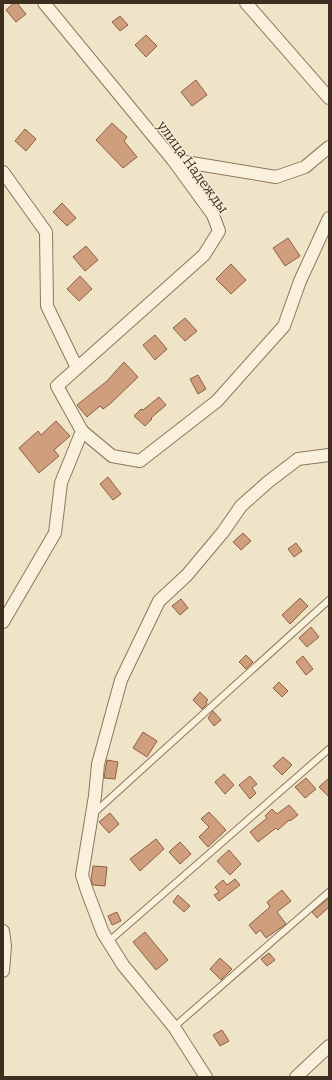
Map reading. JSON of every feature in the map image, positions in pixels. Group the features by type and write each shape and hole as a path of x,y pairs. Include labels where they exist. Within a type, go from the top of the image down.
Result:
{"street":[{"name":"улица Надежды","path":"44,3 173,160 212,215 219,231 204,255 58,386 82,431"},
{"path":"246,3 329,98"},
{"path":"173,160 276,177 305,167 329,147"},
{"path":"3,172 46,232 47,306 77,368"},
{"path":"3,622 55,533 61,483 82,431 112,456 140,461 217,401 284,326 300,280 329,218"},
{"path":"206,1077 174,1027 123,965 108,942 103,933 82,874 92,816 98,764 121,680 159,602 192,569 223,532 241,506 268,482 298,459 329,455"},
{"path":"3,933 5,946 3,971"},
{"path":"296,1077 329,1046"}],"lane":[{"path":"92,816 329,600"},
{"path":"108,942 329,749"},
{"path":"174,1027 329,892"}],"building":[{"path":"14,3 17,3 26,14 16,22 6,10"},
{"path":"120,16 128,25 120,31 112,22"},
{"path":"146,35 157,46 146,57 135,45"},
{"path":"196,80 207,95 192,106 181,92"},
{"path":"112,123 127,137 124,141 137,157 123,168 96,140"},
{"path":"25,129 36,139 26,151 15,141"},
{"path":"62,203 76,218 67,226 53,212"},
{"path":"288,238 300,256 285,266 273,248"},
{"path":"86,246 98,260 85,271 73,257"},
{"path":"231,264 246,280 231,294 216,279"},
{"path":"80,276 92,289 79,301 67,289"},
{"path":"185,318 197,331 185,341 173,328"},
{"path":"155,335 167,349 155,360 143,345"},
{"path":"124,362 138,377 110,404 103,409 100,406 87,417 77,405 107,381"},
{"path":"198,375 206,389 198,394 190,379"},
{"path":"159,397 166,405 151,418 152,419 145,426 134,416 141,409 143,410"},
{"path":"56,421 70,436 54,450 59,456 39,473 19,448 38,431 41,435"},
{"path":"108,477 121,494 113,500 100,484"},
{"path":"243,533 251,541 241,550 233,542"},
{"path":"296,543 302,551 294,557 288,549"},
{"path":"300,598 308,606 290,624 282,615"},
{"path":"181,599 188,608 180,615 172,606"},
{"path":"311,627 319,637 307,647 299,638"},
{"path":"246,655 253,662 246,669 239,662"},
{"path":"303,656 313,669 306,675 296,662"},
{"path":"279,682 288,691 282,697 273,688"},
{"path":"200,692 208,700 206,702 207,704 202,709 193,700"},
{"path":"213,711 221,720 214,726 208,718"},
{"path":"143,732 157,741 147,757 133,748"},
{"path":"283,757 292,765 282,775 273,766"},
{"path":"107,760 118,762 115,779 104,778"},
{"path":"224,774 234,785 225,794 215,782"},
{"path":"250,776 257,784 252,788 256,793 250,799 239,785"},
{"path":"306,778 316,789 305,798 295,787"},
{"path":"329,778 329,797 319,787"},
{"path":"289,805 298,815 290,821 289,820 278,830 276,828 258,842 250,832 267,818 265,816 272,809 277,814"},
{"path":"209,812 226,830 208,847 199,837 209,827 201,819"},
{"path":"110,813 119,824 109,833 99,822"},
{"path":"156,839 164,849 140,871 130,859"},
{"path":"180,842 191,854 180,864 169,852"},
{"path":"229,850 241,864 230,875 217,861"},
{"path":"93,866 107,867 105,886 93,885 91,880"},
{"path":"235,879 240,885 219,901 214,895 219,892 215,887 223,880 227,885"},
{"path":"282,890 291,901 277,912 286,924 266,938 260,930 256,934 249,925 270,907 267,902"},
{"path":"178,895 190,906 184,912 173,902"},
{"path":"329,898 329,907 317,918 312,912"},
{"path":"117,912 121,921 112,925 108,916"},
{"path":"145,932 168,960 156,970 133,942"},
{"path":"269,953 275,960 267,966 261,959"},
{"path":"220,958 232,969 221,980 210,969"},
{"path":"222,1030 229,1041 220,1046 213,1035"}]}
